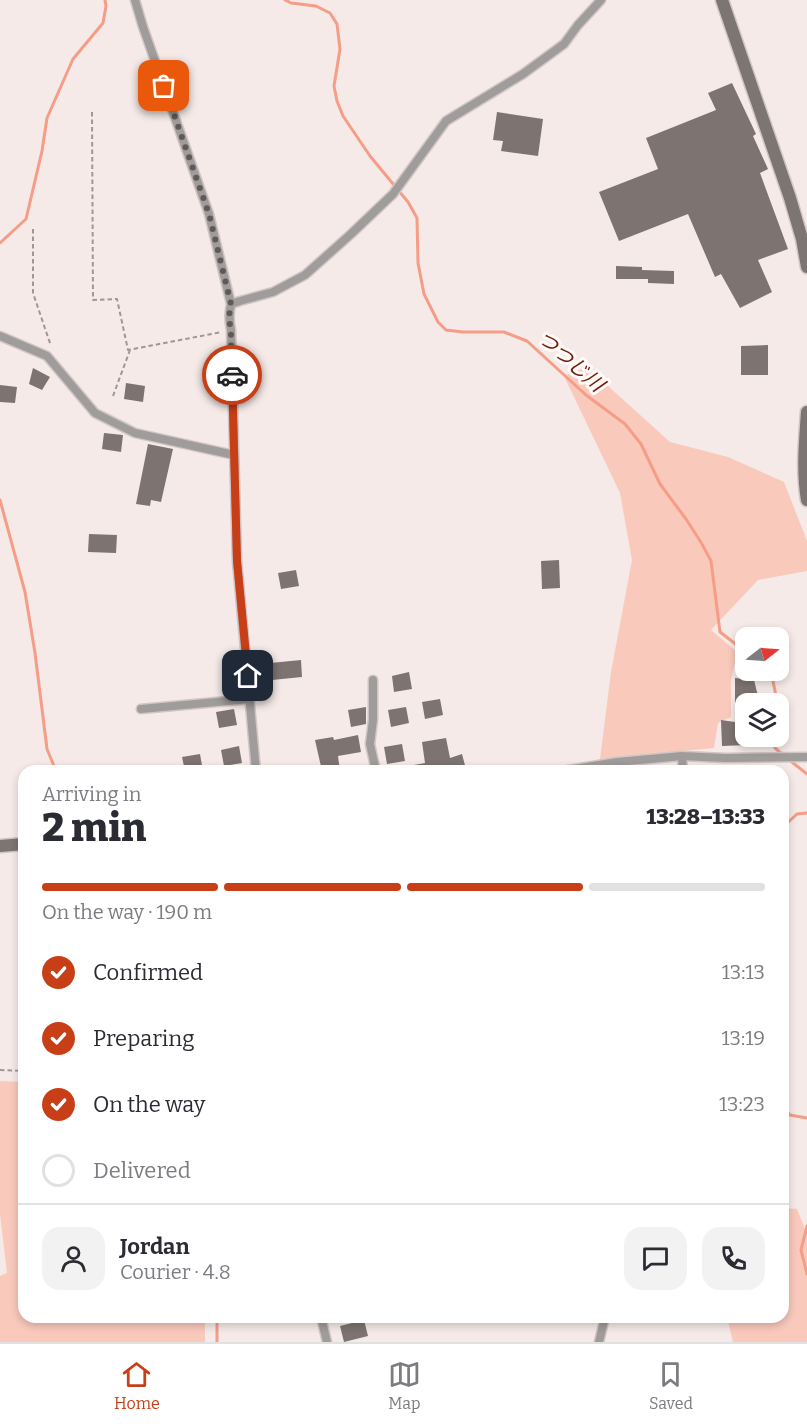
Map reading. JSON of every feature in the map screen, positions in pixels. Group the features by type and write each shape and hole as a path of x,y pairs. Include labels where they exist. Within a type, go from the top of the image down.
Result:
{"main road":[{"path":"723,0 790,198 802,239 807,267"},
{"path":"807,412 804,457 804,486 807,500"},
{"path":"0,846 18,844"}],"street":[{"path":"135,0 209,214 231,304 229,312 237,561 255,765"},
{"path":"231,304 273,292 305,275 393,194 446,121 523,74 564,44 601,0"},
{"path":"0,336 47,356 95,413 135,433 234,455"},
{"path":"373,680 374,720 370,744 374,765"},
{"path":"141,709 249,699"},
{"path":"682,756 683,765"},
{"path":"599,765 682,756 805,758"},
{"path":"322,1323 327,1342"},
{"path":"598,1342 603,1323"}],"path":[{"path":"92,112 93,300 117,299 128,350 130,350"},
{"path":"33,229 33,293 51,347 47,356"},
{"path":"130,350 231,330"},
{"path":"113,396 130,350"},
{"path":"0,1070 18,1071"}],"shaded area":[{"path":"587,367 670,442 728,457 784,482 807,541 807,571 758,580 711,630 735,650 731,681 731,717 718,723 714,748 600,759 611,672 632,560 620,493 564,376"},
{"path":"0,1081 18,1082 18,1323 205,1323 205,1342 0,1342 0,1276 7,1273 0,1214"},
{"path":"789,1208 797,1209 807,1234 807,1342 733,1342 728,1323 789,1323"}],"building":[{"path":"732,83 756,134 753,136 768,169 760,173 788,249 758,260 772,292 740,308 721,274 715,277 688,214 619,241 599,192 658,169 646,138 716,110 708,93"},
{"path":"497,112 543,119 538,156 501,151 503,141 493,140"},
{"path":"616,266 674,271 674,284 648,283 648,279 616,279"},
{"path":"768,345 768,375 741,375 741,346"},
{"path":"33,368 50,377 42,390 29,384"},
{"path":"126,383 145,386 143,402 124,399"},
{"path":"0,385 17,387 15,403 0,402"},
{"path":"104,433 123,435 121,452 102,449"},
{"path":"148,444 173,449 161,502 151,500 150,506 136,504"},
{"path":"89,534 117,535 116,553 88,552"},
{"path":"559,560 560,588 542,589 541,561"},
{"path":"296,570 299,586 281,589 278,573"},
{"path":"301,660 302,677 272,680 270,663"},
{"path":"409,672 412,689 394,692 392,676"},
{"path":"735,681 754,681 757,693 735,693"},
{"path":"440,699 443,715 425,719 422,702"},
{"path":"366,707 366,724 351,727 348,710"},
{"path":"406,707 409,723 391,727 388,710"},
{"path":"234,709 237,725 219,728 216,712"},
{"path":"721,720 735,722 735,746 722,746"},
{"path":"358,735 361,752 338,756 339,765 321,765 315,740 333,737 334,740"},
{"path":"446,738 450,758 462,754 465,765 414,765 425,763 422,742"},
{"path":"402,744 405,761 387,764 384,747"},
{"path":"239,746 242,763 224,765 221,750"},
{"path":"200,754 202,765 184,765 182,757"},
{"path":"365,1323 368,1336 344,1342 340,1326"}],"waterway":[{"path":"0,243 26,219 42,151 47,118 73,59 103,23 105,0"},
{"name":"つつじ川","path":"285,0 291,3 316,6 330,13 337,24 340,49 334,86 337,101 343,116 370,156 408,202 417,218 418,263 424,294 438,322 446,330 504,332 527,341 586,395 625,424 641,444 660,484 686,519 711,561 720,632 735,644"},
{"path":"0,500 25,592 47,749 54,765"},
{"name":"つつじ川","path":"773,681 775,693"},
{"name":"つつじ川","path":"775,747 783,755"},
{"name":"つつじ川","path":"788,759 807,774"},
{"name":"つつじ川","path":"789,821 797,814 807,813"},
{"name":"つつじ川","path":"789,1114 807,1118"},
{"name":"つつじ川","path":"807,1226 801,1250 807,1274"},
{"path":"217,1323 217,1342"}],"way so far":[{"path":"164,86 209,214 231,304 229,322 232,375"}],"route":[{"path":"232,375 237,561 248,676"}]}
